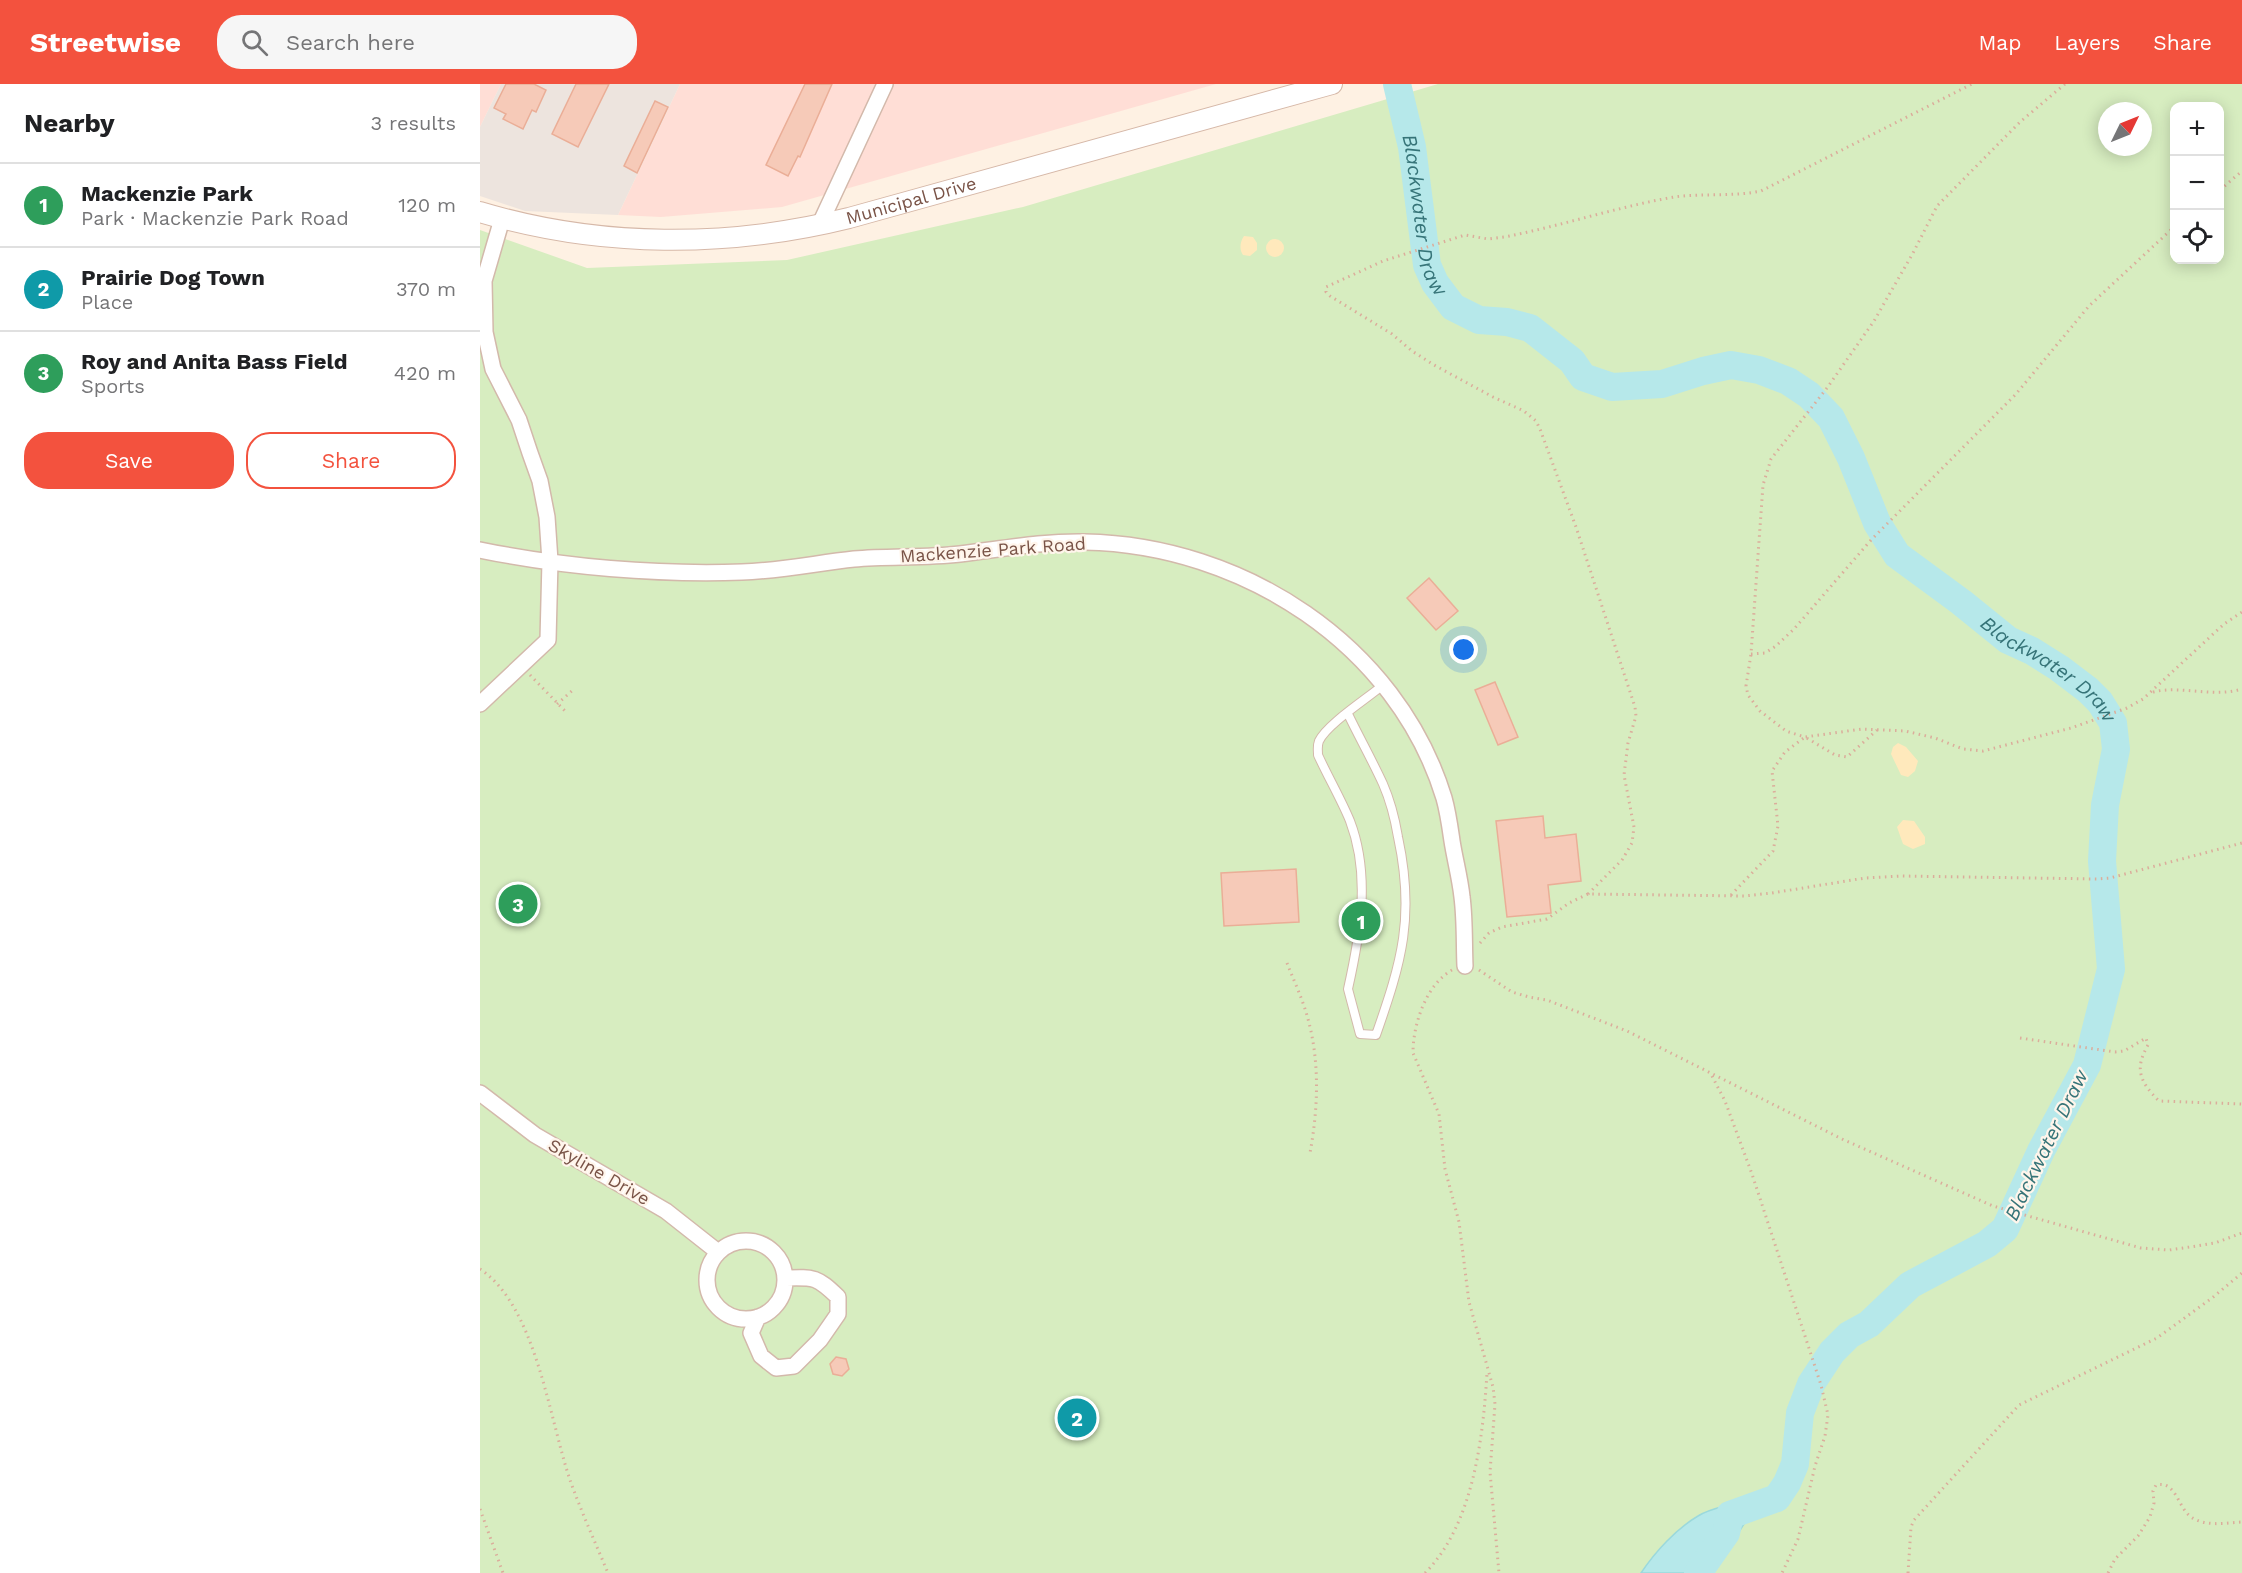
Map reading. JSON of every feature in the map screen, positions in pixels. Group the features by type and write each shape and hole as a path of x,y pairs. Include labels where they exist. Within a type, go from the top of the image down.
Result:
{"street":[{"path":"819,226 885,84"},
{"name":"Municipal Drive","path":"480,212 502,219 587,235 637,240 744,237 819,226 1332,84"},
{"path":"480,704 548,640 550,561 547,517 540,481 519,420 493,369 484,332 484,282 502,219"},
{"name":"Mackenzie Park Road","path":"480,550 550,561 630,569 744,572 856,559 960,554 1062,542 1116,544 1161,550 1231,574 1283,600 1329,629 1356,652 1411,724 1443,795 1462,899 1470,967"},
{"name":"Skyline Drive","path":"480,1093 535,1135 666,1211 718,1252"},
{"path":"741,1241 754,1241 766,1246 776,1254 783,1265 786,1278 784,1291 770,1312 745,1319 732,1317 721,1310 713,1300 708,1288 707,1275 718,1252 741,1241"},
{"path":"758,1317 751,1333 761,1356 776,1368 794,1366 820,1340 838,1314 838,1297 821,1280 801,1277 786,1278"}],"lane":[{"path":"1348,714 1384,786 1394,818 1404,865 1407,912 1403,946 1397,976 1376,1035 1360,1034 1348,989 1362,922 1358,851 1350,822 1318,755 1320,740 1330,728 1383,685"}],"path":[{"path":"1470,967 1479,943 1489,933 1502,927 1547,919 1569,903 1588,894 1629,851 1634,836 1624,775 1626,752 1636,716 1635,707 1572,516 1536,421 1524,411 1492,397 1434,365 1392,334 1337,301 1326,292 1326,287 1408,252 1465,235 1488,238 1504,237 1676,197 1761,191 1972,84"},
{"path":"1877,730 1853,753 1842,757 1828,752 1805,737 1786,731 1770,720 1753,703 1746,686 1751,654 1763,485 1771,459 1811,410 1874,321 1941,201 2020,122 2065,84"},
{"path":"2224,187 2242,171"},
{"path":"1751,654 1765,653 1776,646 1794,628 1872,540 1999,412 2089,306 2170,232"},
{"path":"1730,896 1773,851 1778,826 1772,771 1785,752 1805,737 1862,729 1877,730 1919,734 1963,749 1983,751 2092,722 2127,708 2151,692 2224,624 2242,612"},
{"path":"521,665 566,712"},
{"path":"557,704 574,689"},
{"path":"2151,692 2172,689 2219,693 2242,689"},
{"path":"1588,894 1758,895 1838,881 1892,876 2110,878 2242,843"},
{"path":"1287,963 1308,1019 1314,1056 1317,1094 1310,1153"},
{"path":"1499,1573 1490,1472 1493,1387 1487,1372 1466,1285 1459,1222 1445,1169 1439,1114 1413,1053 1417,1024 1423,1007 1432,990 1450,971 1470,967 1512,992 1547,1000 1627,1031 1832,1135 1994,1206 2141,1248 2169,1250 2215,1243 2242,1233"},
{"path":"2020,1038 2115,1052 2124,1051 2146,1038 2148,1045 2140,1058 2141,1076 2148,1091 2159,1101 2242,1104"},
{"path":"1711,1074 1725,1101 1741,1143 1821,1385 1828,1415 1825,1436 1815,1466 1798,1539 1782,1573"},
{"path":"480,1269 505,1292 527,1333 570,1480 608,1573"},
{"path":"1908,1573 1911,1527 1914,1520 2019,1405 2157,1338 2242,1273"},
{"path":"1425,1573 1446,1549 1467,1497 1474,1472 1483,1416 1487,1372"},
{"path":"2108,1573 2115,1559 2138,1536 2150,1517 2154,1503 2153,1491 2156,1485 2168,1486 2174,1491 2183,1510 2202,1522 2216,1524 2242,1522"},
{"path":"480,1509 503,1573"}],"shaded area":[{"path":"480,84 501,84 480,127"},
{"path":"501,84 680,84 618,215 525,211 480,196 480,127"},
{"path":"680,84 1216,84 782,207 661,217 618,215"}],"green space":[{"path":"1438,84 2242,84 2242,1573 480,1573 480,230 587,268 787,260 1023,207"}],"sand":[{"path":"1244,236 1253,237 1257,243 1257,250 1250,256 1243,255 1241,250"},
{"path":"1271,239 1279,239 1284,244 1282,255 1271,257 1266,252 1266,244"},
{"path":"1898,743 1906,747 1918,761 1915,771 1908,777 1901,775 1891,754 1893,747"},
{"path":"1903,820 1914,821 1925,837 1925,844 1913,849 1903,844 1897,827"}],"water":[{"path":"1735,1503 1745,1504 1749,1516 1713,1573 1641,1573 1666,1542 1690,1521 1707,1512"}],"building":[{"path":"506,84 534,84 546,90 536,112 532,110 523,129 503,119 506,114 494,108"},
{"path":"576,84 609,84 578,147 552,134"},
{"path":"805,84 832,84 800,157 798,156 788,176 766,165"},
{"path":"655,101 668,107 637,173 624,166"},
{"path":"1429,578 1458,611 1436,630 1407,598"},
{"path":"1495,682 1518,737 1498,745 1475,690"},
{"path":"1543,816 1545,838 1576,834 1581,881 1548,885 1551,913 1507,917 1496,821"},
{"path":"1296,869 1299,922 1224,926 1221,873"},
{"path":"836,1357 846,1359 849,1369 842,1376 833,1374 830,1364"}],"waterway":[{"name":"Blackwater Draw","path":"1397,84 1412,147 1427,265 1435,283 1453,307 1479,320 1507,322 1530,328 1572,361 1583,377 1612,387 1662,384 1731,365 1759,370 1788,381 1809,395 1831,418 1851,458 1877,523 1897,555 2008,640 2032,651 2088,690 2100,702 2113,723 2116,749 2105,805 2102,861 2111,969 2087,1065 2041,1151 2005,1229 1987,1244 1910,1285 1869,1324 1849,1335 1832,1352 1811,1384 1800,1413 1795,1464 1787,1483 1777,1498 1730,1515 1726,1533 1698,1573"}],"place":[{"name":"Roy and Anita Bass Field","path":"518,904"},
{"name":"Mackenzie Park","path":"1361,921"},
{"name":"Prairie Dog Town","path":"1077,1418"}]}
